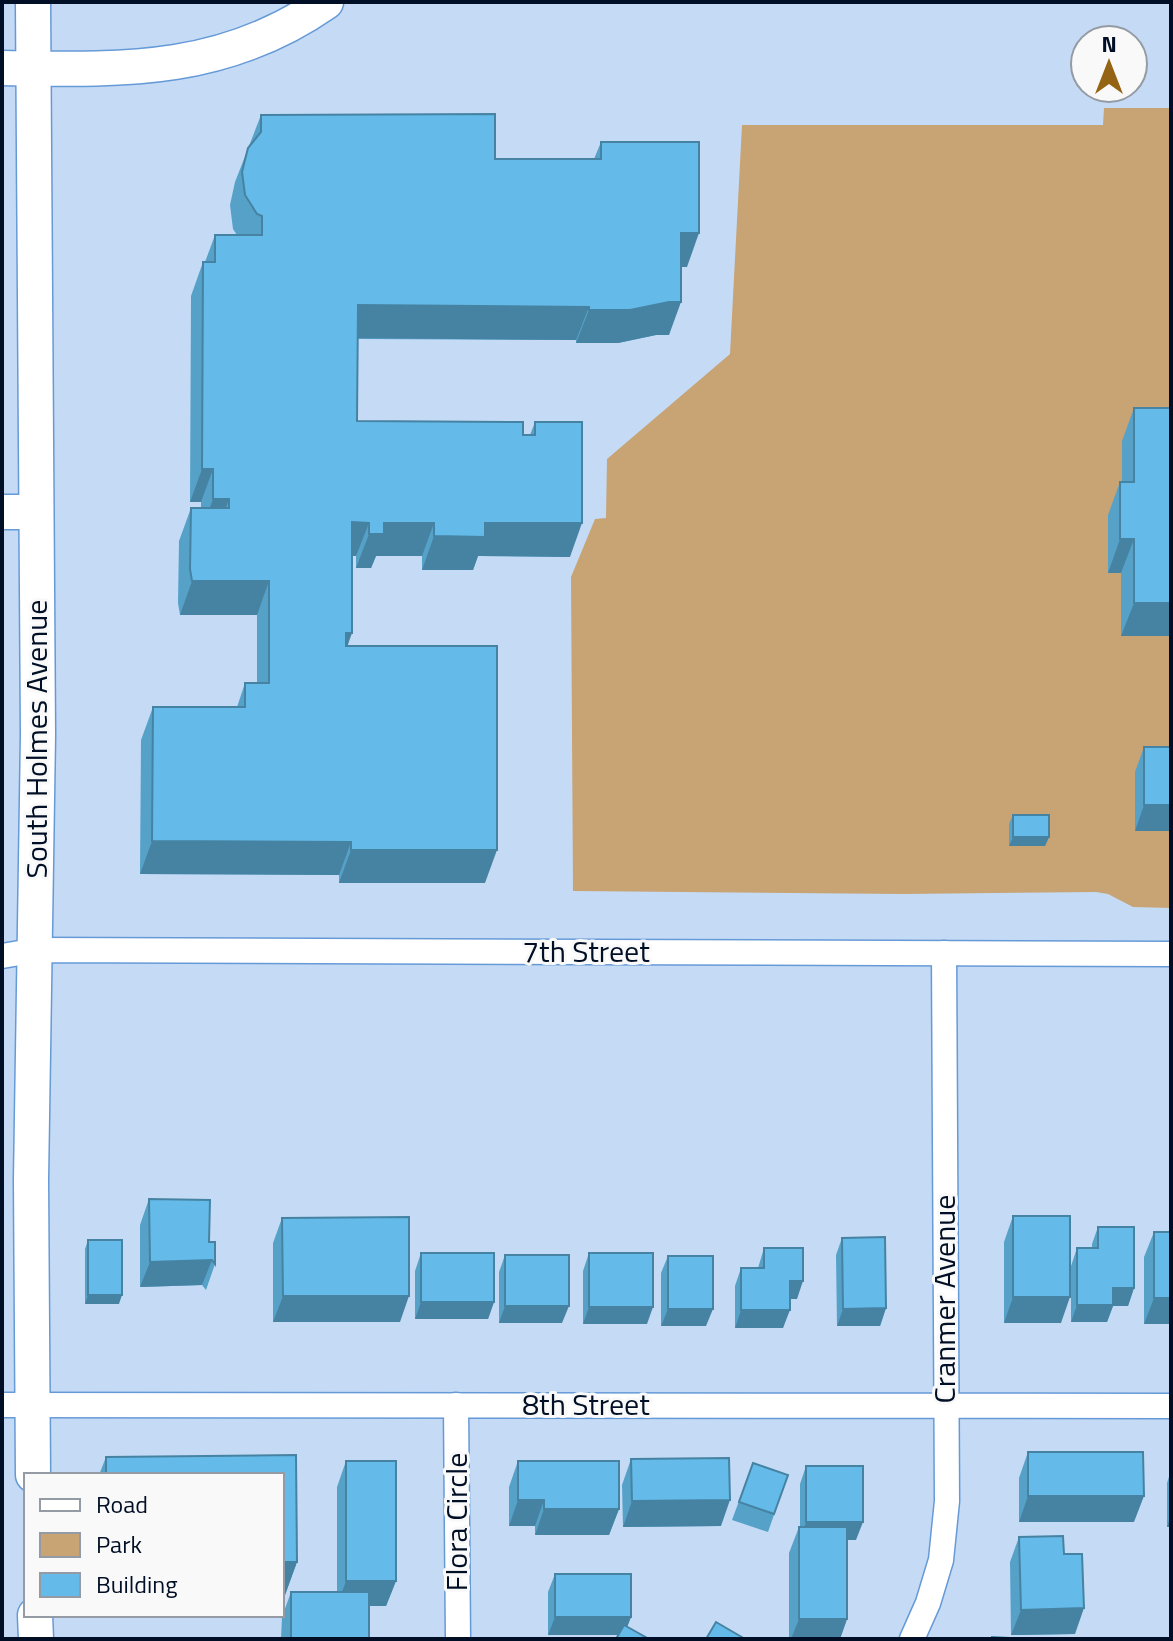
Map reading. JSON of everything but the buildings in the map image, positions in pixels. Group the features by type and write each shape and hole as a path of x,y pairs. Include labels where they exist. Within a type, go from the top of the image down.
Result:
{"main road":[{"name":"South Holmes Avenue","path":"33,2 18,68 36,512 37,950 31,1180 17,1405 33,1473"},
{"path":"18,68 157,65 214,56 272,36 326,2"},
{"path":"2,512 36,512"},
{"path":"35,1617 36,1639"}],"street":[{"name":"7th Street","path":"2,956 37,950 1171,954"},
{"name":"Cranmer Avenue","path":"912,1639 928,1603 941,1560 947,1501 944,953"},
{"name":"8th Street","path":"17,1405 1171,1406"},
{"name":"Flora Circle","path":"456,1405 458,1639"}],"green space":[{"path":"1104,108 1171,108 1171,908 1133,907 1108,894 1096,892 573,891 571,577 595,519 606,518 607,459 730,354 742,125 1103,125"}]}
